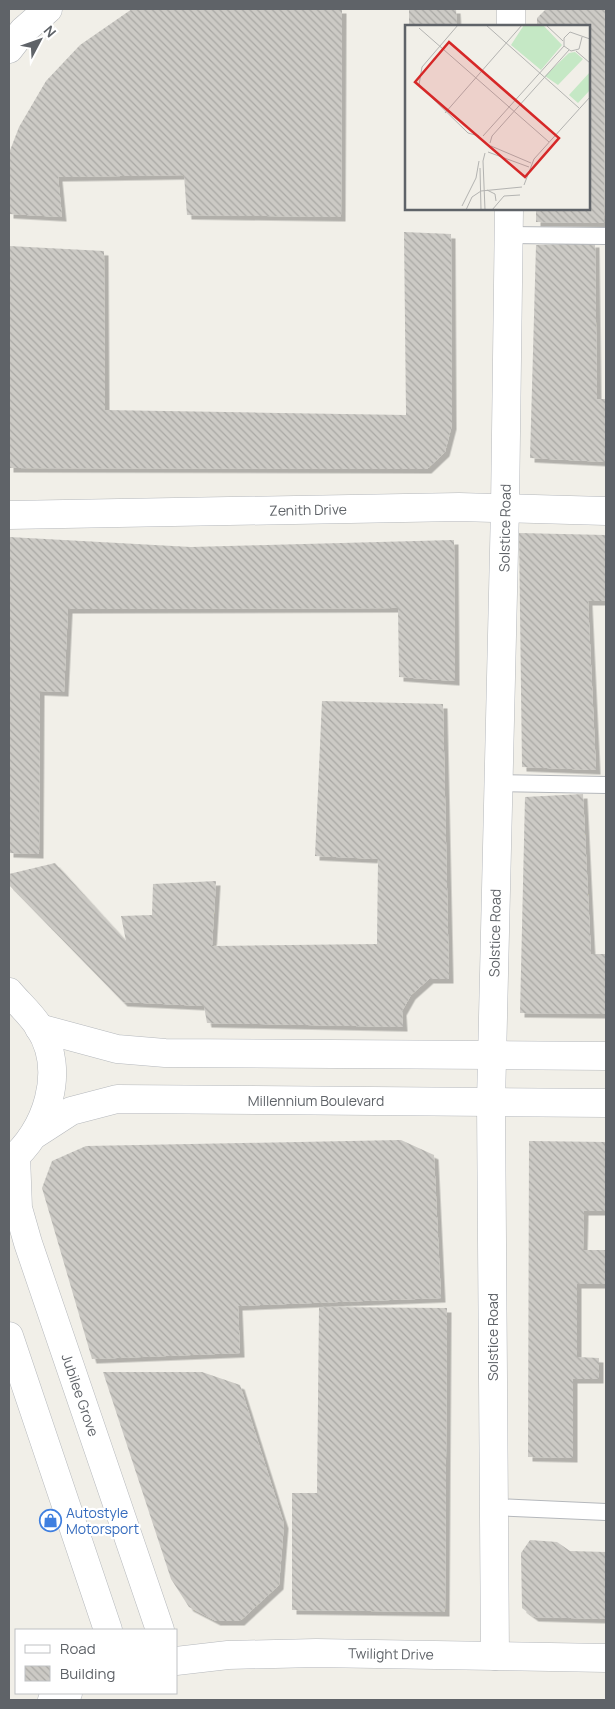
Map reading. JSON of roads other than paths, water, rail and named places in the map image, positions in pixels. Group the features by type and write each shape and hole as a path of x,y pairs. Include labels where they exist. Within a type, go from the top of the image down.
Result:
{"street":[{"path":"9,49 23,31 48,9"},
{"path":"511,9 511,25"},
{"name":"Solstice Road","path":"495,1656 492,1055 505,508 508,222"},
{"name":"Zenith Drive","path":"9,515 505,508 606,511"},
{"name":"Millennium Boulevard","path":"9,992 39,1028 47,1047 51,1077 47,1107 34,1135"},
{"path":"39,1028 117,1049 165,1053 606,1056"},
{"name":"Millennium Boulevard","path":"12,1159 34,1135 71,1111 117,1099 606,1103"},
{"name":"Jubilee Grove","path":"12,1159 18,1208 23,1226 160,1629"},
{"path":"9,1336 108,1629"},
{"name":"Twilight Drive","path":"178,1661 228,1654 316,1652 606,1658"},
{"path":"52,1700 66,1694"}],"lane":[{"path":"508,222 606,236"},
{"path":"499,783 606,785"},
{"path":"494,1508 606,1512"}],"place":[{"name":"Autostyle Motorsport","path":"50,1521"}]}
